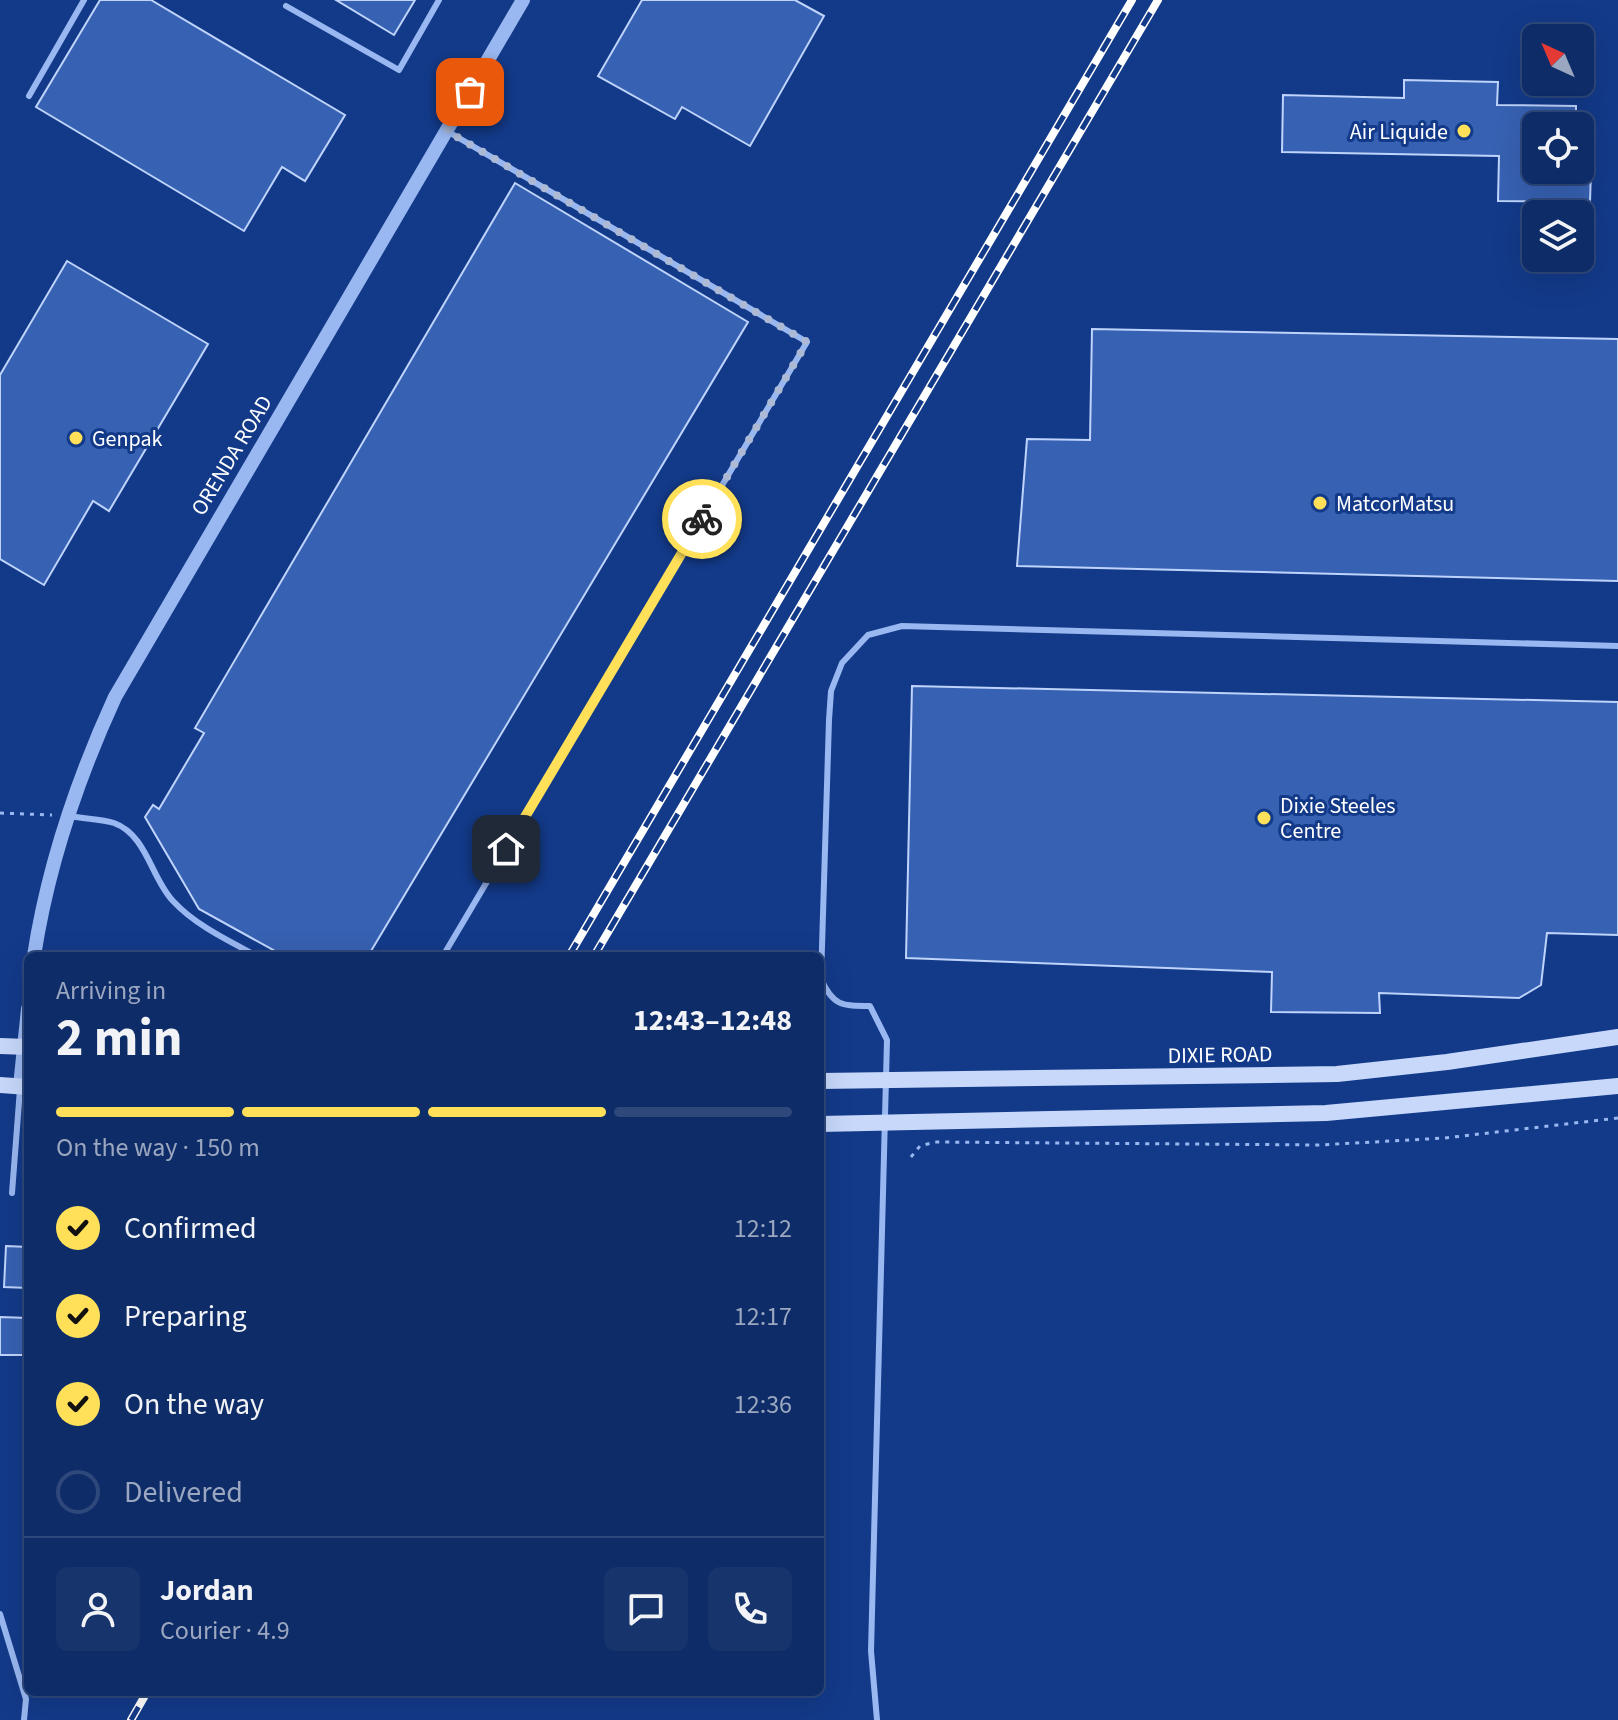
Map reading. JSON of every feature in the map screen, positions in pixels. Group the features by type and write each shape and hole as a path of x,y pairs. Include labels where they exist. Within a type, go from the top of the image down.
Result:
{"main road":[{"name":"DIXIE ROAD","path":"824,1081 1337,1074 1447,1062 1618,1037"},
{"path":"0,1046 24,1047"},
{"path":"0,1085 24,1086"},
{"path":"824,1124 1326,1113 1618,1086"}],"street":[{"name":"ORENDA ROAD","path":"35,952 41,910 67,816 98,734 129,671 523,0"}],"lane":[{"path":"29,96 84,0"},
{"path":"286,6 399,70 439,0"},
{"path":"445,952 807,342 447,131"},
{"path":"822,952 831,691 842,663 868,635 902,626 1618,646"},
{"path":"67,816 113,823 126,830 137,841 169,898 183,912 250,952"},
{"path":"824,986 827,994 843,1006 870,1006 887,1040 871,1651 877,1720"},
{"path":"12,1193 24,1086"},
{"path":"0,1614 24,1692"},
{"path":"24,1720 25,1696"}],"path":[{"path":"0,813 67,816"},
{"path":"911,1157 920,1146 935,1142 1319,1145 1445,1138 1618,1118"}],"building":[{"path":"100,0 151,0 345,115 305,181 282,167 244,231 36,107"},
{"path":"336,0 415,0 394,35"},
{"path":"642,0 795,0 824,16 750,146 682,107 675,119 598,76"},
{"path":"1404,80 1498,82 1497,105 1576,106 1576,112 1522,112 1522,184 1591,184 1590,200 1498,201 1499,156 1282,152 1283,95 1404,98"},
{"path":"515,183 748,322 370,952 277,952 199,909 145,817 153,805 159,809 204,733 195,728"},
{"name":"Genpak","path":"67,261 208,344 109,511 93,501 44,585 0,559 0,375"},
{"name":"MatcorMatsu","path":"1092,329 1618,339 1618,581 1017,566 1027,439 1090,440"},
{"name":"Dixie Steeles Centre","path":"912,686 1618,702 1618,935 1547,933 1541,985 1519,998 1379,993 1380,1013 1271,1012 1272,972 906,958"},
{"path":"6,1246 24,1247 24,1288 4,1287"},
{"path":"0,1317 24,1318 24,1355 0,1355"}],"railway":[{"path":"571,952 1132,0"},
{"path":"596,952 1158,0"},
{"path":"131,1720 145,1696"}],"way so far":[{"path":"470,92 447,131 807,342 702,519"}],"place":[{"name":"Air Liquide","path":"1464,131"},
{"name":"Genpak","path":"76,438"},
{"name":"MatcorMatsu","path":"1320,503"},
{"name":"Dixie Steeles Centre","path":"1264,818"}],"route":[{"path":"506,849 702,519"}]}
